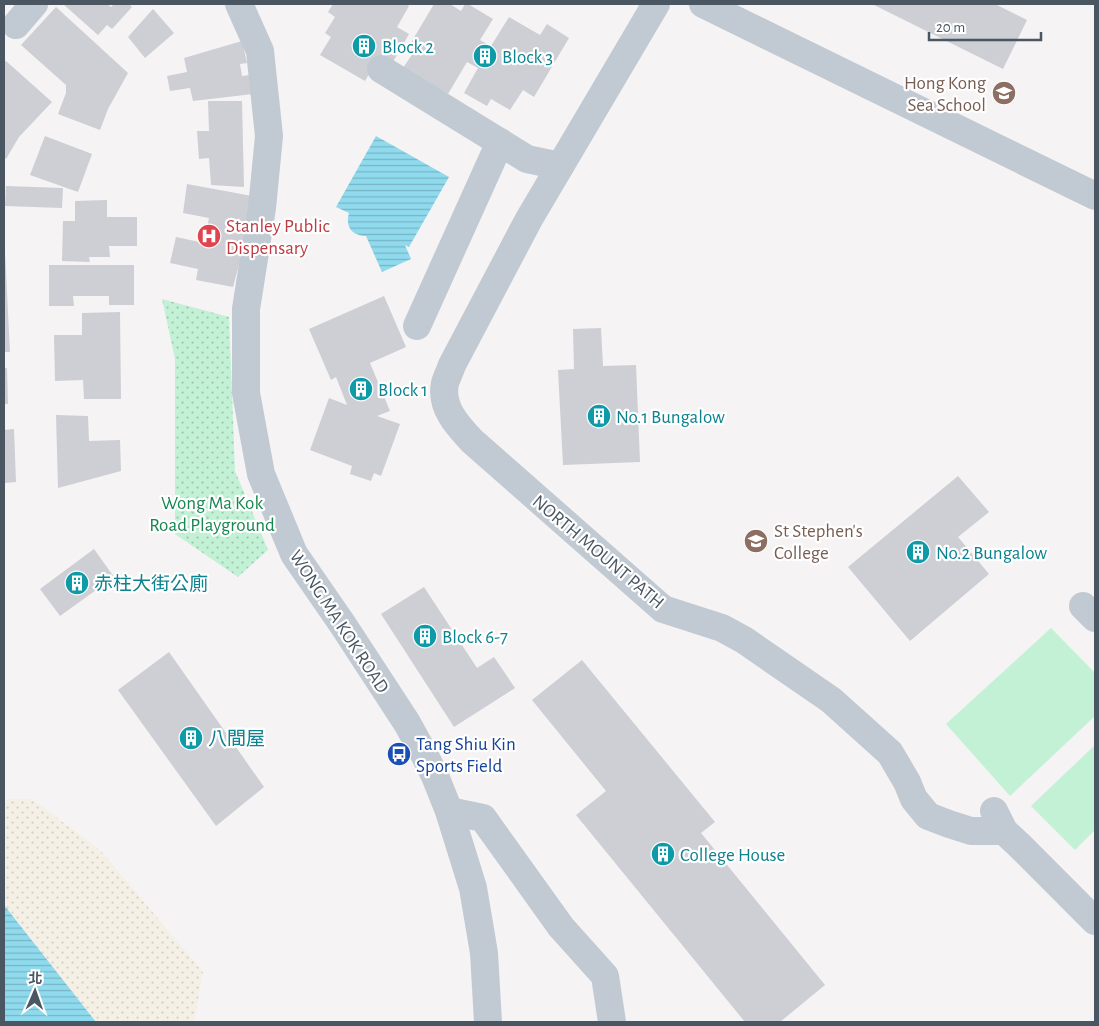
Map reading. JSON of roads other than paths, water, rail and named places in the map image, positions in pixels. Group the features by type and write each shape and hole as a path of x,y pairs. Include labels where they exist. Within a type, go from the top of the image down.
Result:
{"street":[{"path":"16,24 34,4"},
{"name":"WONG MA KOK ROAD","path":"239,4 260,51 269,136 262,208 246,309 246,393 261,474 294,554 343,625 407,724 424,754 449,811 473,888 479,919 484,953 488,1022"},
{"name":"NORTH MOUNT PATH","path":"656,4 529,219 452,365 445,384 444,399 449,412 472,441 663,608 722,628 744,640 831,700 890,753 907,782 914,799 928,816 971,831 999,821 1019,845 1095,921"},
{"path":"702,4 1095,196"},
{"path":"381,69 527,159 560,166"},
{"path":"417,326 500,142"},
{"path":"449,811 483,818 560,927 605,976 612,1022"}],"water":[{"path":"376,136 449,177 409,247 405,245 411,259 382,272 366,236 353,232 348,222 349,213 336,207"},
{"path":"4,905 96,1022 4,1022"}],"place":[{"name":"Block 2","path":"364,46"},
{"name":"Block 3","path":"485,56"},
{"name":"Hong Kong Sea School","path":"1004,93"},
{"name":"Stanley Public Dispensary","path":"209,236"},
{"name":"Block 1","path":"361,389"},
{"name":"No.1 Bungalow","path":"599,416"},
{"name":"St Stephen's College","path":"756,541"},
{"name":"No.2 Bungalow","path":"918,552"},
{"name":"赤柱大街公廁","path":"77,583"},
{"name":"Block 6-7","path":"425,636"},
{"name":"八間屋","path":"191,738"},
{"name":"Tang Shiu Kin Sports Field","path":"399,754"},
{"name":"College House","path":"663,854"}],"park label":[{"name":"Wong Ma Kok Road Playground","path":"212,513"}]}
